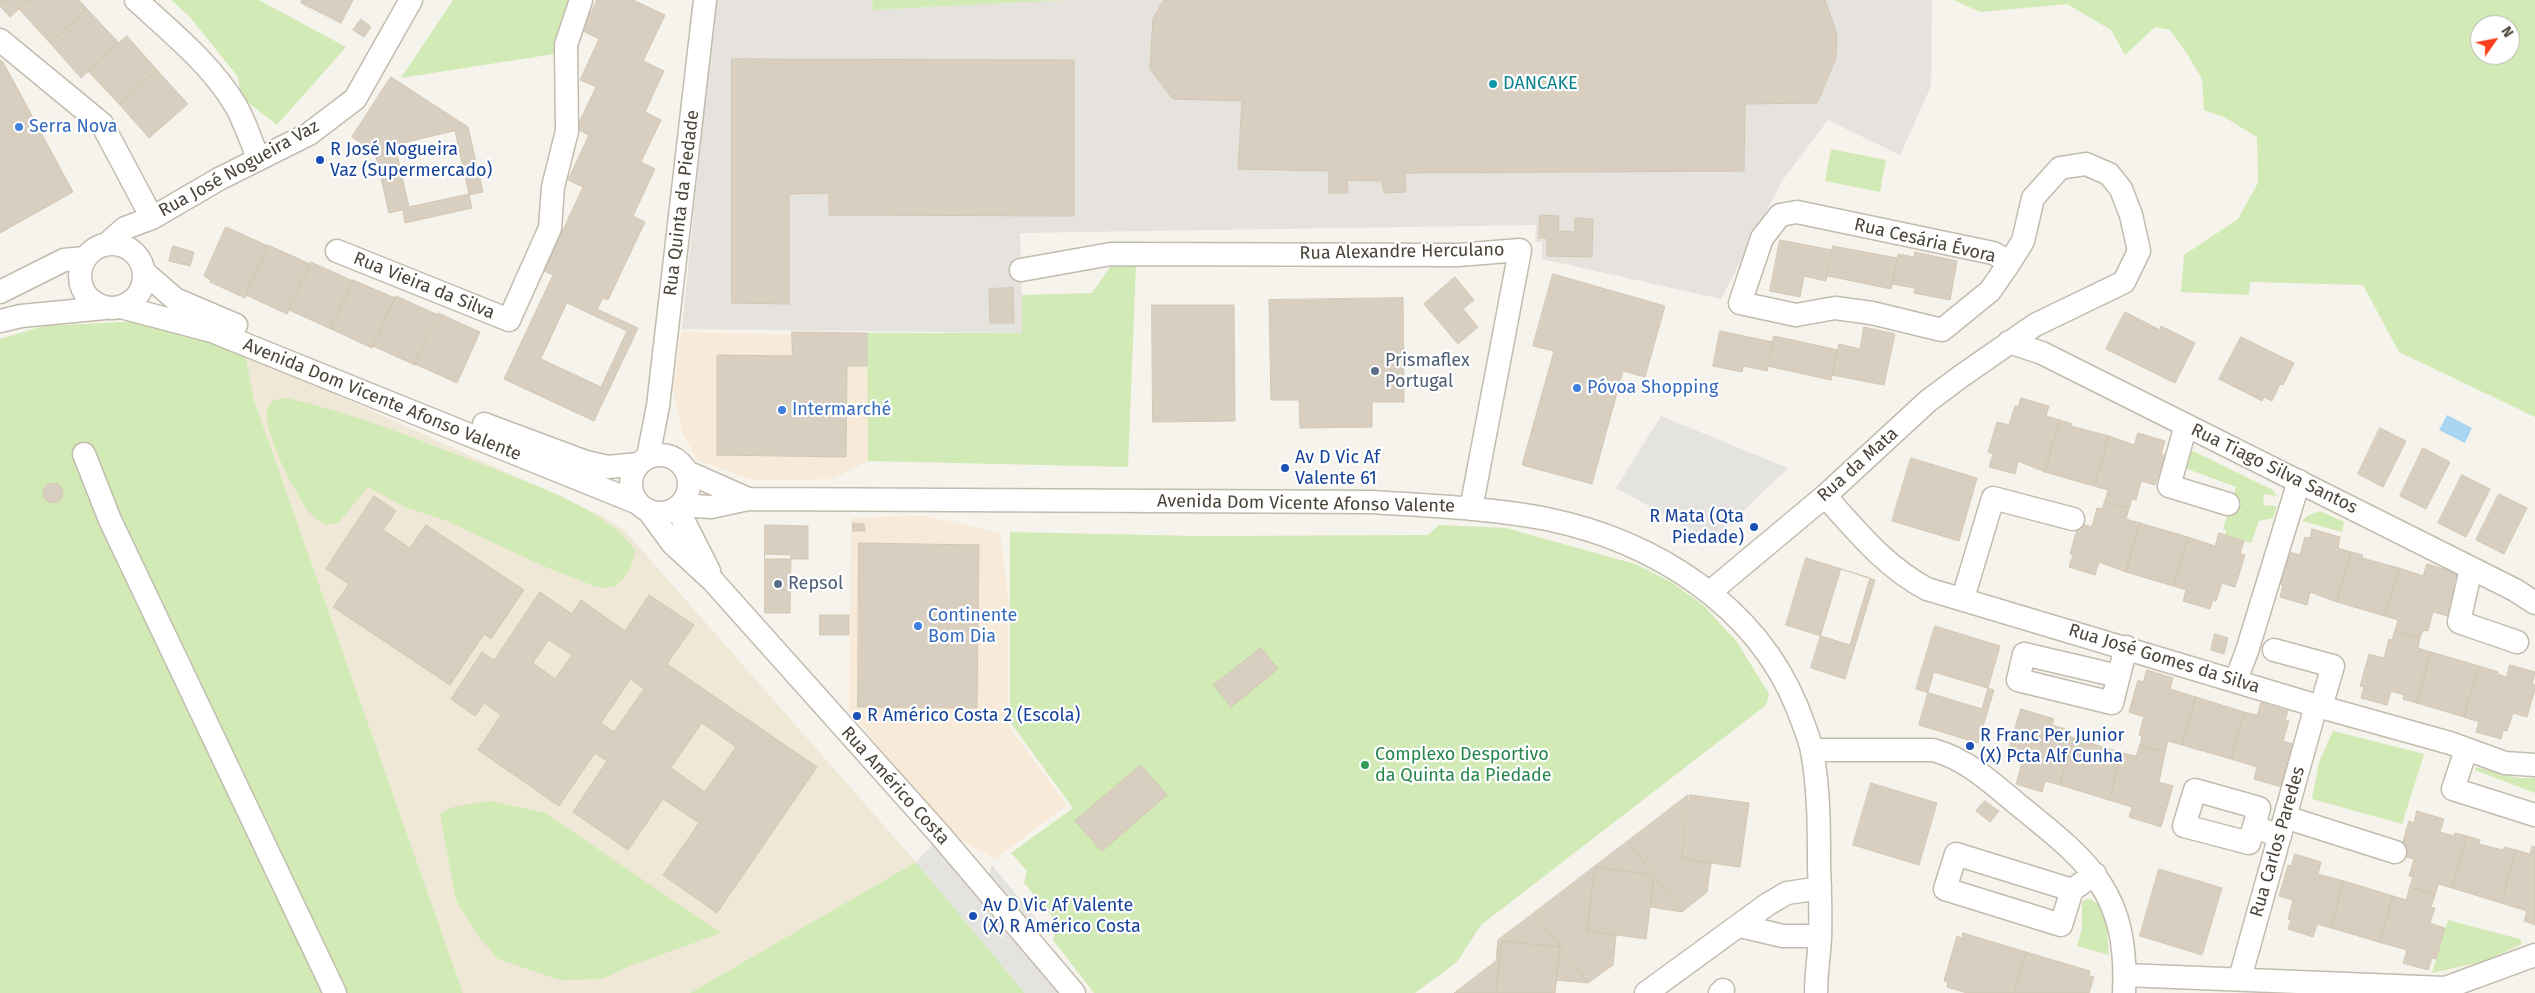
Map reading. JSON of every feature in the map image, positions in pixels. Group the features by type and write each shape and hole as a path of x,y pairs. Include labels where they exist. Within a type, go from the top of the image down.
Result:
{"street":[{"path":"136,0 190,50 236,106 258,158"},
{"name":"Rua José Nogueira Vaz","path":"108,243 125,228 152,218 258,158 309,134 355,99 411,0"},
{"name":"Rua Vieira da Silva","path":"336,251 509,320 550,228 554,187 566,131 566,45 581,0"},
{"name":"Rua Quinta da Piedade","path":"643,461 658,406 705,0"},
{"path":"0,40 102,124 152,218"},
{"name":"Rua da Mata","path":"1710,592 1825,496 1928,401 2035,325 2124,282 2139,251 2131,215 2121,189 2109,174 2086,164 2060,168 2033,198 2023,241 2010,262"},
{"name":"Rua Cesária Évora","path":"1797,212 1993,253 2010,262 1990,291 1942,330 1872,313 1835,308 1796,315 1740,303 1762,238 1780,215 1797,212"},
{"name":"Rua José Nogueira Vaz","path":"144,269 152,218"},
{"path":"108,243 126,246 139,258 144,269 142,289 137,297 113,307 87,297 82,288 80,268 84,258 90,251 108,243"},
{"name":"Rua Alexandre Herculano","path":"1021,270 1111,254 1458,255 1520,250 1471,509"},
{"path":"0,292 64,260 84,258"},
{"name":"Avenida Dom Vicente Afonso Valente","path":"144,269 175,299 510,435 586,462 608,467 643,461"},
{"name":"Avenida Dom Vicente Afonso Valente","path":"0,322 21,316 113,307 212,331 643,507"},
{"name":"Rua Tiago Silva Santos","path":"2009,342 2042,353 2299,481 2535,602"},
{"path":"643,507 662,513 678,507 688,490 681,465 658,406"},
{"path":"2186,426 2169,486 2228,504"},
{"path":"84,454 110,520 335,993"},
{"path":"681,465 657,455 643,461 631,480 631,488 643,507 673,544 713,581"},
{"name":"Avenida Dom Vicente Afonso Valente","path":"681,465 748,499"},
{"path":"2236,680 2247,651 2299,481"},
{"name":"Rua José Gomes da Silva","path":"1825,496 1874,550 1909,580 1927,589 1963,598 2236,680 2319,707 2450,743 2505,763 2535,765"},
{"path":"1963,598 1993,498 2073,519"},
{"name":"Avenida Dom Vicente Afonso Valente","path":"678,507 711,507 748,499 1374,502 1471,509 1547,519 1616,539 1665,562 1710,592 1747,625 1776,664 1791,692 1812,750 1819,829 1820,936 1816,993"},
{"path":"678,507 713,581"},
{"path":"2471,568 2459,622 2517,642"},
{"name":"Rua Américo Costa","path":"713,581 941,836 1074,993"},
{"path":"2118,676 2126,647"},
{"name":"Rua Carlos Paredes","path":"2240,978 2282,827 2333,666 2274,650"},
{"path":"1812,750 1933,750 1950,755 1982,776 2069,846 2095,874 2114,906 2119,923 2125,984 2240,978 2265,986 2445,988 2535,955"},
{"path":"2466,750 2453,789 2535,815"},
{"path":"2254,827 2282,827 2395,852"},
{"path":"2072,890 1956,854 1945,889 2061,925 2072,890 2095,874"},
{"path":"1646,993 1768,904 1787,893 1820,888"},
{"path":"1740,926 1783,936 1820,936"}],"shaded area":[{"path":"715,0 872,0 873,10 1068,0 1932,0 1931,86 1900,155 1828,120 1782,181 1721,299 1542,259 1542,242 1535,242 1536,225 1020,233 1023,333 682,329"},
{"path":"681,332 870,336 868,461 833,479 752,480 698,460 682,433 673,389"},
{"path":"245,353 602,516 625,531 916,862 690,993 463,993 254,400"},
{"path":"1661,416 1788,468 1712,541 1616,488"},
{"path":"926,516 1000,533 1009,602 1007,718 1013,732 1067,805 995,859 955,837 849,711 851,518"},
{"path":"941,836 1074,993 1025,993 916,862"},
{"path":"992,865 1042,926 1039,941 987,882"}],"green space":[{"path":"171,0 259,0 346,47 277,125 241,97 238,77 190,17"},
{"path":"453,0 572,0 554,54 401,78"},
{"path":"872,0 1068,0 873,10"},
{"path":"1953,0 2535,0 2535,417 2399,352 2363,285 2250,282 2249,295 2181,292 2184,255 2238,219 2258,183 2257,137 2224,117 2204,110 2202,79 2170,30 2155,27 2125,55 2111,30 2067,4 1981,12"},
{"path":"1831,149 1886,160 1880,192 1825,181"},
{"path":"1136,265 1128,467 868,461 867,333 1022,333 1022,295 1092,293 1111,266"},
{"path":"140,321 245,353 254,400 463,993 0,993 0,339 43,326"},
{"path":"287,398 335,411 431,444 513,476 570,501 604,520 623,535 636,551 630,568 623,579 615,586 605,588 594,586 541,565 447,521 405,507 368,487 339,522 326,525 312,515 304,504 289,479 270,433 267,409 273,400"},
{"path":"2193,451 2273,490 2277,496 2264,494 2263,505 2277,506 2273,518 2259,521 2251,543 2225,535 2226,530 2223,529 2236,487 2182,467 2187,454"},
{"path":"2320,511 2344,522 2342,532 2302,521 2307,516"},
{"name":"Complexo Desportivo da Quinta da Piedade","path":"1439,525 1506,528 1635,564 1671,582 1703,605 1737,642 1769,694 1766,705 1481,925 1457,962 1415,993 1094,993 1053,940 1057,922 1024,883 1027,871 1011,853 1073,808 1010,722 1010,532 1198,536 1428,535"},
{"path":"2333,731 2424,754 2402,824 2312,799 2319,762"},
{"path":"2476,767 2518,778 2535,778 2535,793 2475,770"},
{"path":"490,801 545,813 721,933 630,966 602,979 560,980 498,959 478,936 456,900 440,814 453,807"},
{"path":"916,862 1025,993 690,993"},
{"path":"2087,899 2094,901 2103,914 2106,922 2109,955 2077,946 2082,929 2082,902"},
{"path":"2448,920 2520,939 2522,944 2485,961 2432,973"}],"water":[{"path":"2447,415 2472,428 2465,443 2439,430"}],"building":[{"path":"0,0 29,0 10,17 0,6"},
{"path":"29,0 79,0 87,9 50,43 19,9"},
{"path":"302,0 353,0 341,23 301,3"},
{"path":"597,0 633,0 665,15 643,61 664,71 645,112 661,120 641,162 655,169 633,216 645,222 608,300 603,298 597,309 638,328 594,421 504,379 553,275 544,271 583,187 568,180 589,135 576,129 596,87 580,80 599,39 583,31"},
{"name":"DANCAKE","path":"1164,0 1825,0 1837,34 1836,58 1817,103 1745,104 1744,171 1405,173 1406,192 1384,193 1382,181 1347,180 1348,193 1329,193 1329,171 1238,169 1242,101 1173,99 1150,69 1153,19"},
{"path":"87,9 119,43 81,78 50,43"},
{"path":"361,19 371,27 364,37 353,30"},
{"path":"127,36 157,70 120,105 88,71"},
{"path":"732,59 1074,60 1074,216 829,215 829,193 789,194 789,304 732,303"},
{"name":"Serra Nova","path":"0,60 3,62 73,192 0,233"},
{"path":"157,70 188,104 149,138 120,105"},
{"path":"391,77 468,127 483,192 469,195 472,208 405,223 403,210 389,213 375,152 352,137"},
{"path":"455,131 469,194 409,207 395,145"},
{"path":"1540,215 1559,216 1558,231 1575,232 1575,218 1593,219 1592,257 1547,256 1547,238 1539,238"},
{"path":"226,227 268,246 245,298 210,282 211,280 204,276"},
{"path":"1780,240 1832,250 1826,281 1804,276 1800,297 1770,291"},
{"path":"268,245 310,264 287,314 246,295"},
{"path":"173,246 194,252 190,266 169,261"},
{"path":"1833,246 1897,258 1891,289 1828,276"},
{"path":"1915,252 1957,261 1950,300 1914,293 1915,288 1892,284 1898,254 1914,257"},
{"path":"311,262 353,281 331,329 289,310"},
{"path":"1553,274 1665,306 1645,377 1623,371 1592,484 1522,465 1554,351 1533,346"},
{"path":"1455,277 1474,300 1463,309 1478,327 1458,344 1424,304"},
{"path":"353,280 395,298 372,348 331,329"},
{"path":"1013,288 1014,323 990,323 989,289"},
{"path":"396,296 438,315 415,365 373,346"},
{"path":"1403,298 1404,402 1372,402 1372,427 1300,428 1299,400 1271,400 1269,300"},
{"path":"567,303 627,331 601,387 541,359"},
{"path":"1152,305 1234,305 1235,421 1153,422"},
{"path":"2125,312 2160,330 2161,326 2195,343 2175,383 2106,349"},
{"path":"438,313 480,332 457,383 415,364"},
{"path":"1864,327 1895,334 1884,385 1832,375 1839,344 1860,349"},
{"path":"1720,331 1773,342 1767,371 1743,366 1742,372 1713,366"},
{"name":"Intermarché","path":"792,332 867,333 867,366 847,366 846,457 717,455 717,355 792,356"},
{"path":"1774,336 1838,350 1831,380 1767,366"},
{"path":"2241,337 2294,363 2283,385 2280,384 2272,401 2264,397 2262,401 2219,379"},
{"path":"2021,398 2049,406 2046,416 2060,420 2045,472 2018,461 2015,474 1989,467 1993,454 1988,452 1997,422 2009,425 2015,406 2018,407"},
{"path":"2060,420 2072,424 2071,426 2109,436 2094,486 2045,472"},
{"path":"2380,428 2406,441 2383,487 2358,474"},
{"path":"2138,433 2165,441 2161,454 2165,455 2155,485 2141,481 2136,500 2132,499 2129,508 2105,501 2108,490 2094,486 2109,436 2134,445"},
{"path":"2423,448 2450,462 2426,509 2400,496"},
{"path":"1911,458 1977,478 1959,541 1892,521"},
{"path":"2462,475 2490,489 2466,537 2438,523"},
{"path":"53,483 60,486 63,493 60,500 53,503 46,500 43,493 46,486"},
{"path":"2499,494 2527,508 2504,554 2476,540"},
{"path":"374,496 396,511 383,530 410,548 426,525 524,590 491,639 484,634 450,685 333,607 349,584 326,569"},
{"path":"2105,501 2129,508 2126,519 2140,523 2126,572 2099,562 2095,575 2069,567 2073,555 2070,554 2079,523 2092,527 2097,508 2102,509"},
{"path":"853,523 864,524 865,531 853,531"},
{"path":"2140,523 2188,537 2173,586 2126,572"},
{"path":"765,525 808,526 808,559 765,559"},
{"path":"2312,529 2340,537 2338,548 2351,552 2337,602 2310,592 2307,605 2280,597 2283,585 2280,584 2289,552 2300,555 2305,537 2310,538"},
{"path":"2219,533 2244,541 2240,554 2245,555 2235,587 2222,583 2216,601 2213,600 2210,609 2183,601 2186,590 2173,586 2188,537 2215,546"},
{"name":"Continente Bom Dia","path":"859,543 979,545 977,708 858,707"},
{"path":"2351,552 2363,555 2362,558 2399,568 2385,616 2337,602"},
{"path":"765,554 791,555 790,613 765,613"},
{"path":"1806,558 1870,578 1850,645 1786,625"},
{"path":"2427,564 2457,573 2453,585 2457,586 2448,616 2433,612 2428,631 2423,630 2420,638 2395,631 2398,620 2385,616 2399,568 2423,576"},
{"path":"1841,569 1875,580 1845,679 1811,668"},
{"path":"540,592 572,614 581,600 625,631 649,595 694,625 667,664 817,767 717,913 663,875 699,823 663,799 628,850 573,812 607,761 595,753 559,806 478,750 501,715 484,703 475,716 451,699 482,652 494,660","holes":["549,640 572,655 555,679 533,663","631,679 644,689 614,732 601,723","702,723 736,747 705,792 671,768"]},
{"path":"820,615 849,615 849,635 820,635"},
{"path":"1935,626 2000,646 1982,709 1916,689"},
{"path":"2395,631 2420,638 2418,648 2431,652 2417,703 2403,699 2404,695 2391,691 2387,705 2361,698 2364,687 2360,686 2369,654 2384,658 2389,639 2392,640"},
{"path":"2215,634 2228,638 2224,654 2211,650"},
{"path":"1261,648 1278,669 1231,707 1214,685"},
{"path":"2431,652 2479,666 2464,717 2417,703"},
{"path":"2510,665 2535,672 2532,684 2535,685 2535,689 2527,717 2513,713 2507,731 2503,730 2501,739 2476,732 2479,722 2464,717 2479,666 2498,672 2498,674 2506,677"},
{"path":"2147,670 2173,678 2170,689 2196,697 2182,745 2168,741 2165,752 2140,745 2142,736 2139,735 2144,717 2129,712 2138,680 2143,682"},
{"path":"1934,672 1994,690 1978,743 1919,725"},
{"path":"2196,697 2244,712 2231,759 2182,745"},
{"path":"2261,703 2288,711 2285,720 2289,721 2283,741 2296,745 2281,787 2254,779 2257,767 2231,759 2244,712 2257,715"},
{"path":"2021,709 2054,719 2052,725 2066,729 2065,735 2074,738 2060,785 2045,781 2042,792 2016,784 2024,756 2008,752"},
{"path":"2074,738 2122,753 2109,800 2060,785"},
{"path":"2140,745 2165,752 2159,782 2173,786 2161,827 2129,817 2132,807 2109,800 2122,753 2136,756"},
{"path":"1141,765 1167,795 1102,851 1075,821"},
{"path":"1871,783 1937,803 1919,865 1853,845"},
{"path":"1688,795 1682,859 1711,863 1707,892 1682,912 1628,841"},
{"path":"1690,795 1749,803 1740,867 1682,859"},
{"path":"1985,801 1999,811 1990,822 1976,811"},
{"path":"2417,811 2444,819 2440,832 2454,836 2455,833 2467,836 2452,888 2438,884 2435,895 2410,887 2413,877 2409,876 2414,859 2399,855 2409,821 2414,823"},
{"path":"2467,836 2480,840 2479,844 2503,850 2504,847 2516,850 2501,903 2452,888"},
{"path":"1628,841 1654,875 1595,867 1587,931 1616,935 1613,965 1588,983 1534,913"},
{"path":"2532,846 2535,847 2535,925 2524,921 2527,911 2501,903 2516,850 2530,854"},
{"path":"2295,854 2321,862 2318,874 2344,881 2331,928 2317,924 2313,937 2288,929 2291,920 2288,919 2293,900 2279,896 2288,865 2291,866"},
{"path":"1595,867 1654,875 1646,939 1587,931"},
{"path":"2159,869 2222,888 2202,955 2140,936"},
{"path":"1654,875 1682,912 1650,907"},
{"path":"2344,881 2393,896 2379,942 2331,928"},
{"path":"2410,887 2435,895 2431,907 2435,908 2430,923 2445,928 2436,959 2432,958 2428,970 2403,963 2407,950 2379,942 2393,896 2406,900"},
{"path":"1534,913 1588,983 1556,980 1560,947 1502,941 1496,993 1454,993 1496,961 1498,940"},
{"path":"1963,933 2026,952 2014,993 1967,993 1947,987 1948,982 1944,981 1957,936 1962,938"},
{"path":"1502,941 1560,947 1555,993 1496,993"},
{"path":"2026,952 2090,971 2089,976 2094,977 2089,993 2014,993"}],"place":[{"name":"DANCAKE","path":"1493,84"},
{"name":"Serra Nova","path":"19,127"},
{"name":"R José Nogueira Vaz (Supermercado)","path":"320,160"},
{"name":"Prismaflex Portugal","path":"1375,371"},
{"name":"Póvoa Shopping","path":"1577,388"},
{"name":"Intermarché","path":"782,410"},
{"name":"Av D Vic Af Valente 61","path":"1285,468"},
{"name":"R Mata (Qta Piedade)","path":"1754,527"},
{"name":"Repsol","path":"778,584"},
{"name":"Continente Bom Dia","path":"918,626"},
{"name":"R Américo Costa 2 (Escola)","path":"857,716"},
{"name":"R Franc Per Junior (X) Pcta Alf Cunha","path":"1970,746"},
{"name":"Complexo Desportivo da Quinta da Piedade","path":"1365,765"},
{"name":"Av D Vic Af Valente (X) R Américo Costa","path":"973,916"}]}
